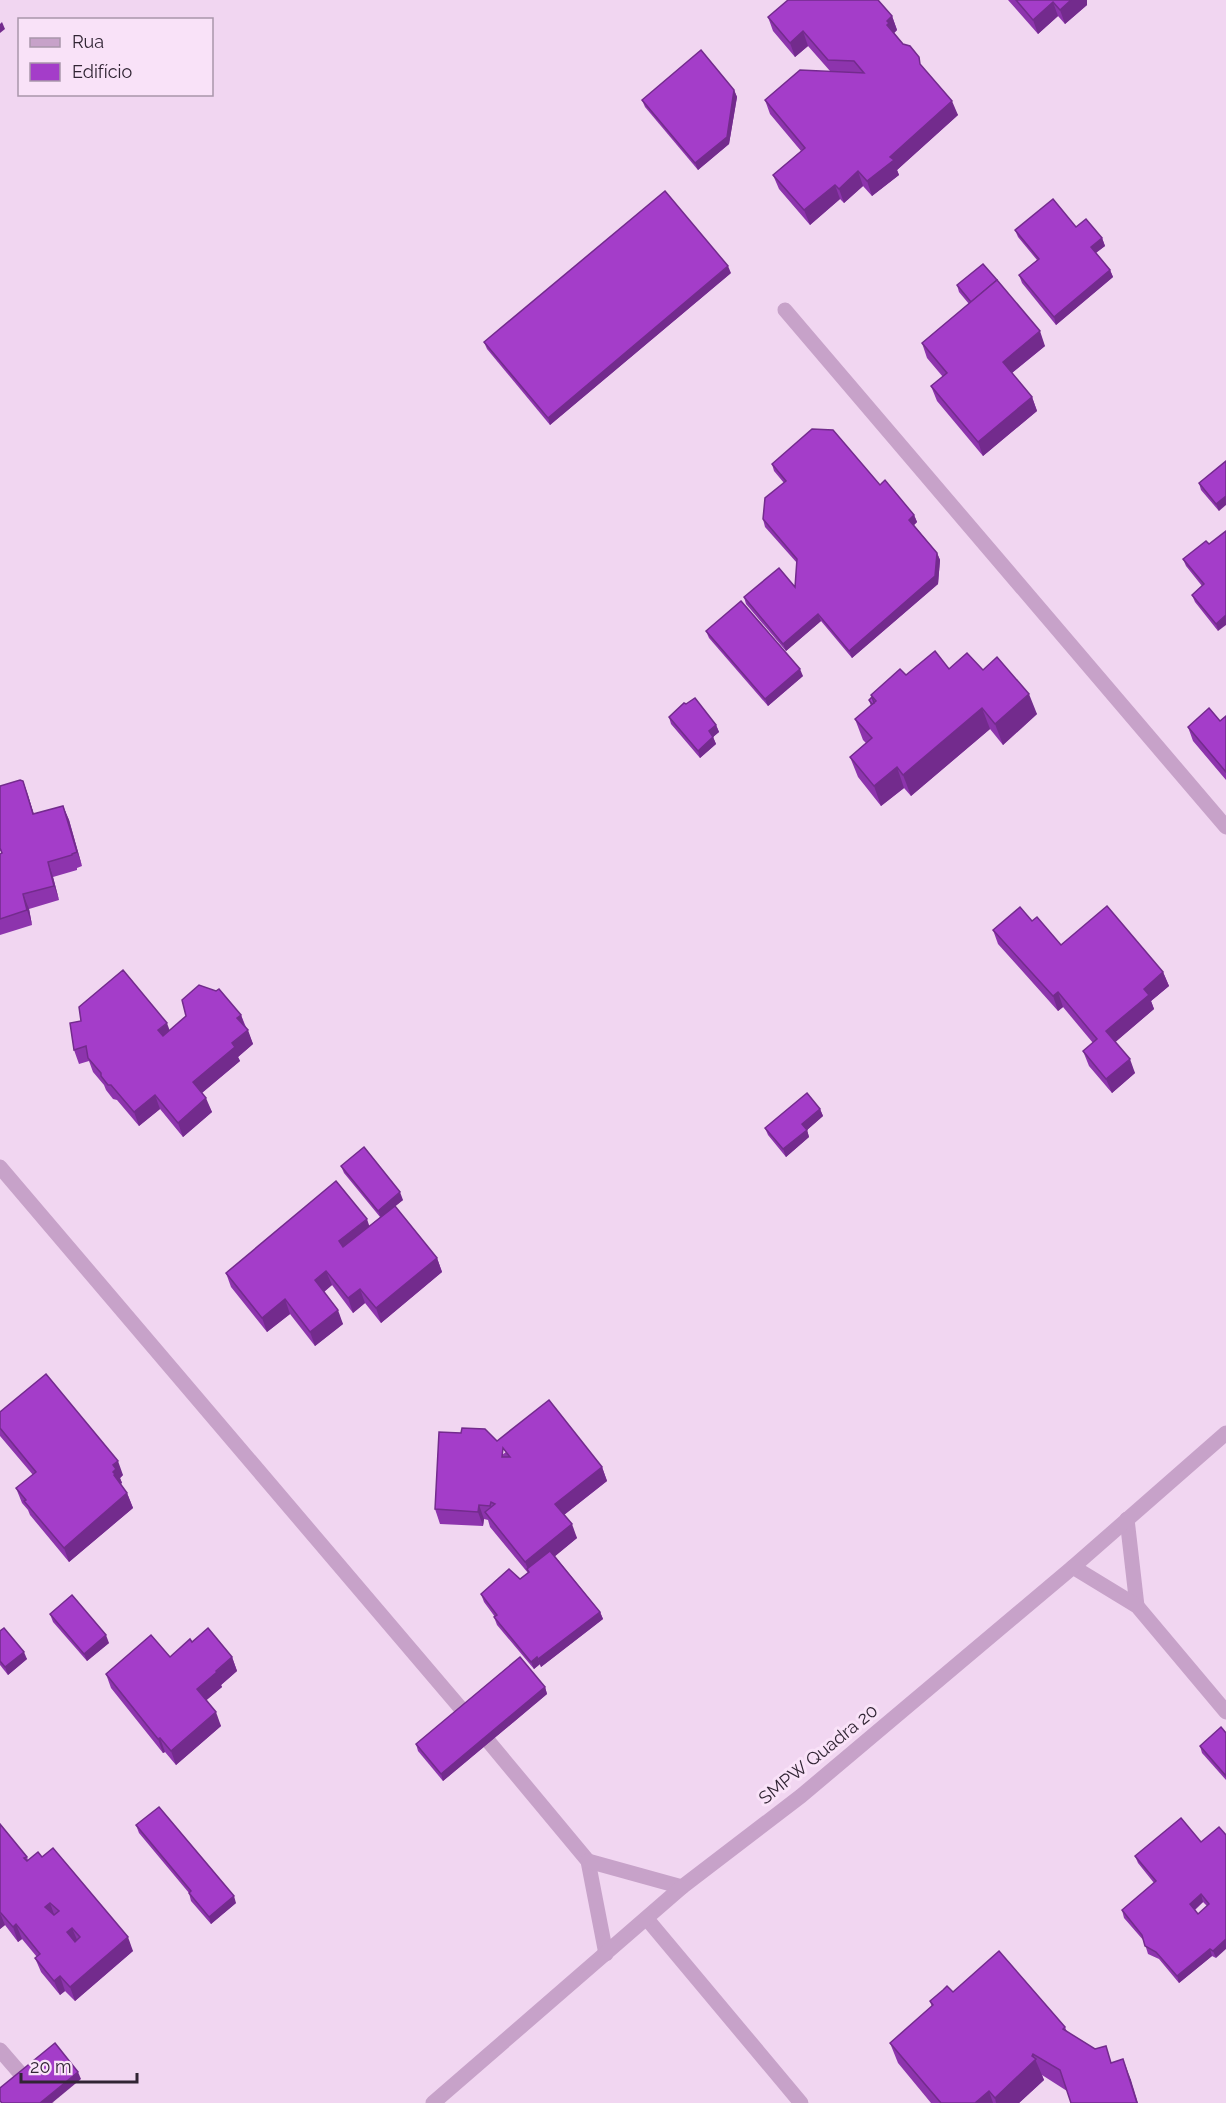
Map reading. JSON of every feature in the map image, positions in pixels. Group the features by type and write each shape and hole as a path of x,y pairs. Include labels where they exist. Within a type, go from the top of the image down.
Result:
{"street":[{"path":"785,310 1226,827"},
{"path":"0,1167 588,1861 606,1954"},
{"name":"SMPW Quadra 20","path":"433,2103 682,1887 801,1796 1073,1567 1226,1433"},
{"path":"1127,1519 1137,1606"},
{"path":"1073,1567 1137,1606 1226,1712"},
{"path":"588,1861 682,1887"},
{"path":"647,1919 801,2103"},
{"path":"0,2050 46,2103"}],"building":[{"path":"788,0 878,0 892,16 887,21 889,23 887,25 903,44 910,46 919,57 920,64 952,101 890,157 894,160 867,181 858,171 839,189 835,185 804,210 773,175 805,148 765,100 800,70 864,73 854,61 828,60 803,31 790,43 768,17"},
{"path":"1016,0 1071,0 1060,10 1053,2 1033,20"},
{"path":"701,50 734,90 727,137 695,163 642,100"},
{"path":"665,191 728,266 548,418 484,342"},
{"path":"1053,199 1076,227 1086,219 1102,238 1091,247 1110,270 1054,317 1019,275 1039,259 1015,230"},
{"path":"983,264 997,280 971,302 957,285"},
{"path":"997,280 1040,331 1003,362 1032,397 978,442 931,386 947,373 922,343"},
{"path":"812,429 833,430 880,485 885,480 914,515 909,520 937,553 935,576 849,651 818,614 783,644 744,597 779,568 795,587 797,559 763,519 765,498 786,481 772,464"},
{"path":"1226,461 1226,496 1216,504 1199,483"},
{"path":"1226,531 1226,615 1216,624 1192,595 1204,584 1183,559 1206,541 1209,544"},
{"path":"741,601 800,669 765,699 706,631"},
{"path":"935,651 949,669 967,653 983,670 997,657 1029,694 995,724 982,708 903,775 897,767 874,786 850,757 872,738 855,719 876,701 871,695 900,669 906,675"},
{"path":"695,698 716,725 709,731 713,737 698,751 669,717 684,703"},
{"path":"1209,708 1220,721 1226,716 1226,772 1188,727"},
{"path":"23,781 33,814 63,806 77,852 48,862 54,886 23,894 27,910 0,919 0,854 2,853 0,848 0,786"},
{"path":"1107,906 1163,972 1144,989 1149,995 1106,1031 1130,1059 1106,1079 1083,1051 1097,1039 1058,992 1053,996 993,930 1020,907 1032,921 1037,917 1061,945"},
{"path":"123,970 167,1023 158,1030 163,1036 186,1016 182,1000 199,985 216,991 219,989 241,1015 237,1018 248,1030 232,1043 235,1047 193,1082 206,1098 178,1123 155,1095 134,1112 101,1076 88,1058 86,1046 74,1050 70,1023 81,1021 79,1007"},
{"path":"807,1093 820,1109 802,1124 807,1130 783,1149 765,1128"},
{"path":"364,1147 400,1192 378,1211 341,1166"},
{"path":"336,1181 367,1219 339,1241 343,1247 395,1206 437,1258 376,1308 360,1289 348,1298 326,1271 315,1280 338,1310 310,1332 285,1299 262,1318 226,1273"},
{"path":"46,1374 118,1461 113,1465 116,1469 113,1472 127,1493 64,1548 24,1501 26,1500 16,1488 36,1472 0,1428 0,1412"},
{"path":"549,1400 602,1467 555,1504 572,1524 525,1562 485,1512 495,1504 491,1502 490,1506 479,1505 478,1512 435,1509 439,1432 461,1433 462,1428 485,1429 497,1441","holes":["503,1448 510,1457 502,1457"]},
{"path":"550,1551 600,1612 531,1662 494,1617 497,1615 481,1594 509,1569 520,1579 529,1572 527,1569"},
{"path":"72,1595 106,1635 84,1654 50,1614"},
{"path":"4,1628 24,1652 5,1667 0,1661 0,1631"},
{"path":"208,1628 232,1657 197,1689 216,1712 171,1751 160,1738 158,1739 106,1674 151,1635 170,1657 190,1639 192,1642"},
{"path":"520,1657 545,1687 441,1774 416,1744"},
{"path":"1221,1727 1226,1733 1226,1776 1200,1746"},
{"path":"159,1807 234,1896 209,1917 189,1893 191,1891 136,1825"},
{"path":"1181,1818 1201,1842 1219,1827 1226,1835 1226,1939 1177,1976 1156,1952 1145,1946 1142,1935 1122,1910 1156,1881 1135,1856","holes":["1201,1894 1209,1904 1198,1914 1190,1904"]},
{"path":"0,1824 27,1857 24,1858 27,1861 38,1852 42,1857 53,1848 128,1937 70,1987 60,1976 54,1981 35,1958 40,1954 16,1924 13,1927 0,1912","holes":["50,1903 59,1911 54,1915 45,1907","72,1928 80,1937 75,1942 67,1932"]},
{"path":"999,1951 1065,2027 1063,2029 1095,2049 1106,2046 1111,2063 1123,2059 1137,2103 1071,2103 1060,2070 1033,2054 1032,2056 1036,2059 995,2098 989,2091 975,2103 941,2103 890,2043 933,2005 930,2001 947,1986 953,1992"},
{"path":"55,2043 78,2072 40,2103 2,2103 0,2088"}]}
